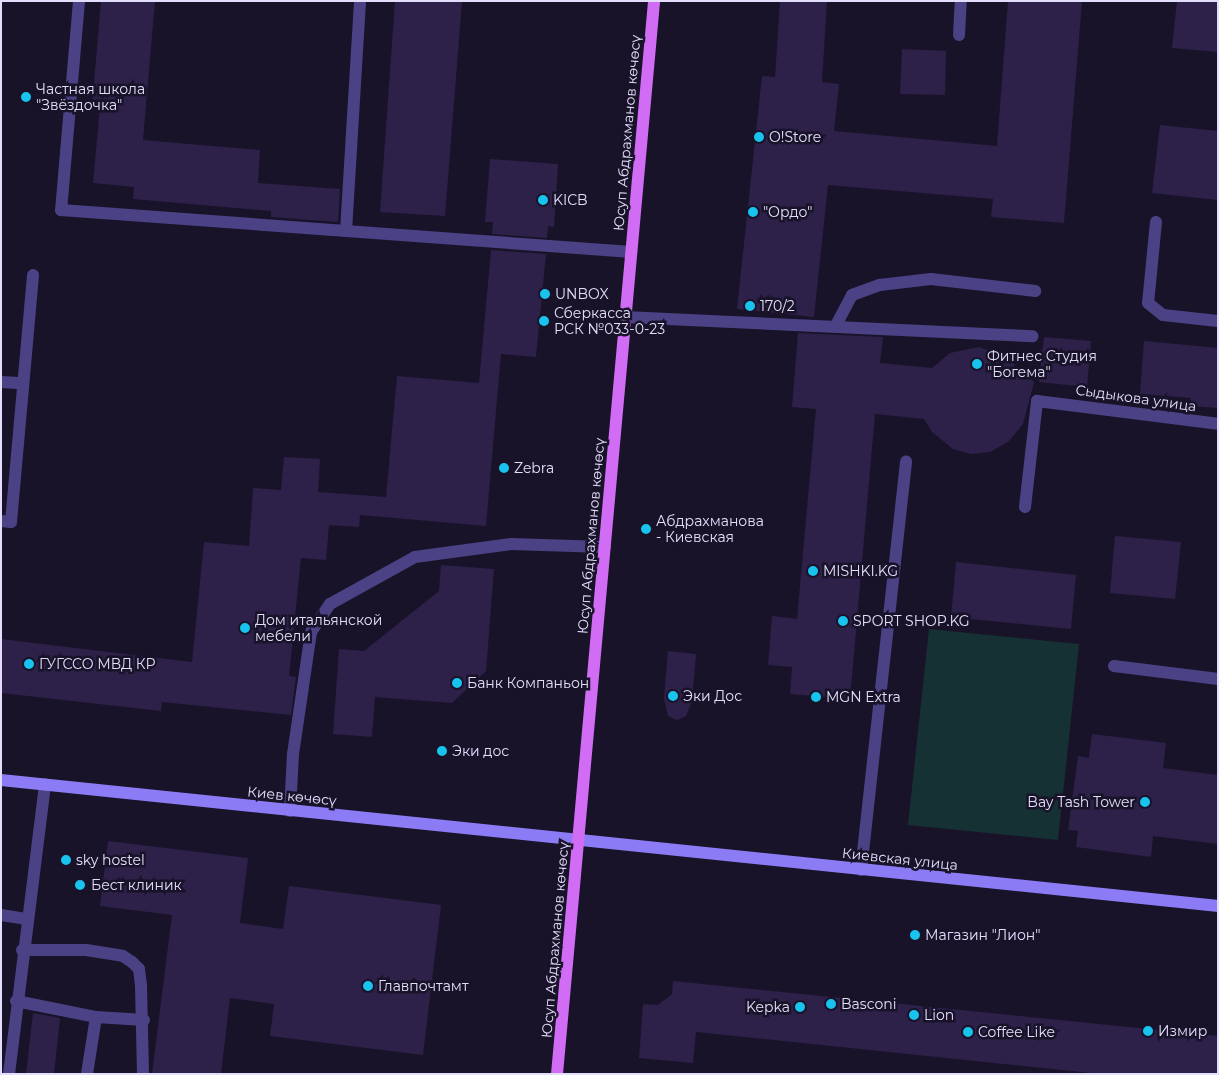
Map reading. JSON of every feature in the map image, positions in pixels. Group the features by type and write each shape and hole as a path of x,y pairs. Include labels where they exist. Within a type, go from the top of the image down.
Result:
{"main road":[{"name":"Юсуп Абдрахманов көчөсү","path":"557,1074 654,1"},
{"name":"Киев көчөсү","path":"1,780 578,842"},
{"name":"Киевская улица","path":"578,842 1218,906"}],"lane":[{"path":"79,1 61,210 632,252"},
{"path":"346,231 360,1"},
{"path":"958,35 961,1"},
{"path":"1156,222 1148,303 1163,315 1218,321"},
{"path":"1,521 12,522 33,275"},
{"path":"835,327 852,295 880,285 931,279 1034,291"},
{"path":"626,317 1033,336"},
{"path":"1,382 23,384"},
{"name":"Сыдыкова улица","path":"1025,507 1038,400 1218,424"},
{"path":"861,870 906,461"},
{"path":"290,811 293,754 312,632 330,604 415,557 511,544 605,547"},
{"path":"1114,666 1218,679"},
{"path":"9,1074 22,950 45,784"},
{"path":"1,915 26,919"},
{"path":"22,950 86,950 123,956 139,970 144,1020 143,1074"},
{"path":"16,1001 96,1017 144,1020"},
{"path":"87,1074 96,1017"}],"green space":[{"path":"929,629 1079,644 1058,840 908,825"}],"building":[{"path":"101,1 155,1 143,140 260,150 258,183 340,189 338,222 271,217 271,211 133,199 134,187 93,183 100,106 92,106"},
{"path":"395,1 462,1 445,216 380,212"},
{"path":"780,1 827,1 822,82 839,84 834,131 997,146 1008,1 1082,1 1064,223 991,217 993,199 828,185 814,317 737,309 762,76 775,77"},
{"path":"1177,1 1218,1 1218,52 1172,48"},
{"path":"902,49 946,51 945,95 900,94"},
{"path":"1160,125 1218,131 1218,200 1152,193"},
{"path":"490,159 558,164 554,227 548,226 547,238 492,234 493,222 485,222"},
{"path":"491,250 546,254 536,357 501,354 486,526 360,515 359,527 329,525 326,560 301,558 289,676 296,677 291,715 162,702 161,711 1,693 1,639 192,662 204,542 249,546 253,488 281,490 284,457 320,459 318,492 386,497 397,376 479,383"},
{"path":"798,333 883,337 880,363 932,368 950,353 979,347 1006,357 1034,382 1023,424 1008,442 990,452 971,454 953,449 932,432 924,419 875,414 850,699 790,694 792,667 768,665 772,616 797,619 816,409 792,407"},
{"path":"1044,337 1091,341 1087,387 1039,382"},
{"path":"1144,341 1218,348 1218,408 1191,406 1191,398 1140,394"},
{"path":"1115,536 1181,542 1175,599 1110,593"},
{"path":"956,562 1076,575 1071,629 951,617"},
{"path":"441,565 494,569 486,671 452,703 375,697 372,737 333,734 339,649 364,651 439,591"},
{"path":"668,651 696,654 692,701 686,716 677,720 668,716 664,699"},
{"name":"Bay Tash Tower","path":"1092,734 1166,743 1163,768 1218,775 1218,844 1153,836 1151,857 1076,847 1078,831 1068,830 1078,756 1089,758"},
{"path":"108,841 248,858 240,923 283,929 289,886 441,905 423,1055 270,1036 274,1004 230,998 221,1074 152,1074 172,915 100,906"},
{"path":"673,981 1218,1036 1218,1074 1101,1074 696,1032 693,1063 639,1058 643,1004 658,1005 672,994"},
{"path":"33,1013 60,1018 54,1074 26,1074"}],"place":[{"name":"Частная школа \"Звёздочка\"","path":"26,97"},
{"name":"O!Store","path":"759,137"},
{"name":"KICB","path":"543,200"},
{"name":"\"Ордо\"","path":"753,212"},
{"name":"UNBOX","path":"545,294"},
{"name":"170/2","path":"750,306"},
{"name":"Сберкасса РСК №033-0-23","path":"544,321"},
{"name":"Фитнес Студия \"Богема\"","path":"977,364"},
{"name":"Zebra","path":"504,468"},
{"name":"Абдрахманова - Киевская","path":"646,529"},
{"name":"MISHKI.KG","path":"813,571"},
{"name":"SPORT SHOP.KG","path":"843,621"},
{"name":"Дом итальянской мебели","path":"245,628"},
{"name":"ГУГССО МВД КР","path":"29,664"},
{"name":"Банк Компаньон","path":"457,683"},
{"name":"Эки Дос","path":"673,696"},
{"name":"MGN Extra","path":"816,697"},
{"name":"Эки дос","path":"442,751"},
{"name":"Bay Tash Tower","path":"1145,802"},
{"name":"sky hostel","path":"66,860"},
{"name":"Бест клиник","path":"80,885"},
{"name":"Магазин \"Лион\"","path":"915,935"},
{"name":"Главпочтамт","path":"368,986"},
{"name":"Basconi","path":"831,1004"},
{"name":"Kepka","path":"800,1007"},
{"name":"Lion","path":"914,1015"},
{"name":"Измир","path":"1148,1031"},
{"name":"Coffee Like","path":"968,1032"}]}
